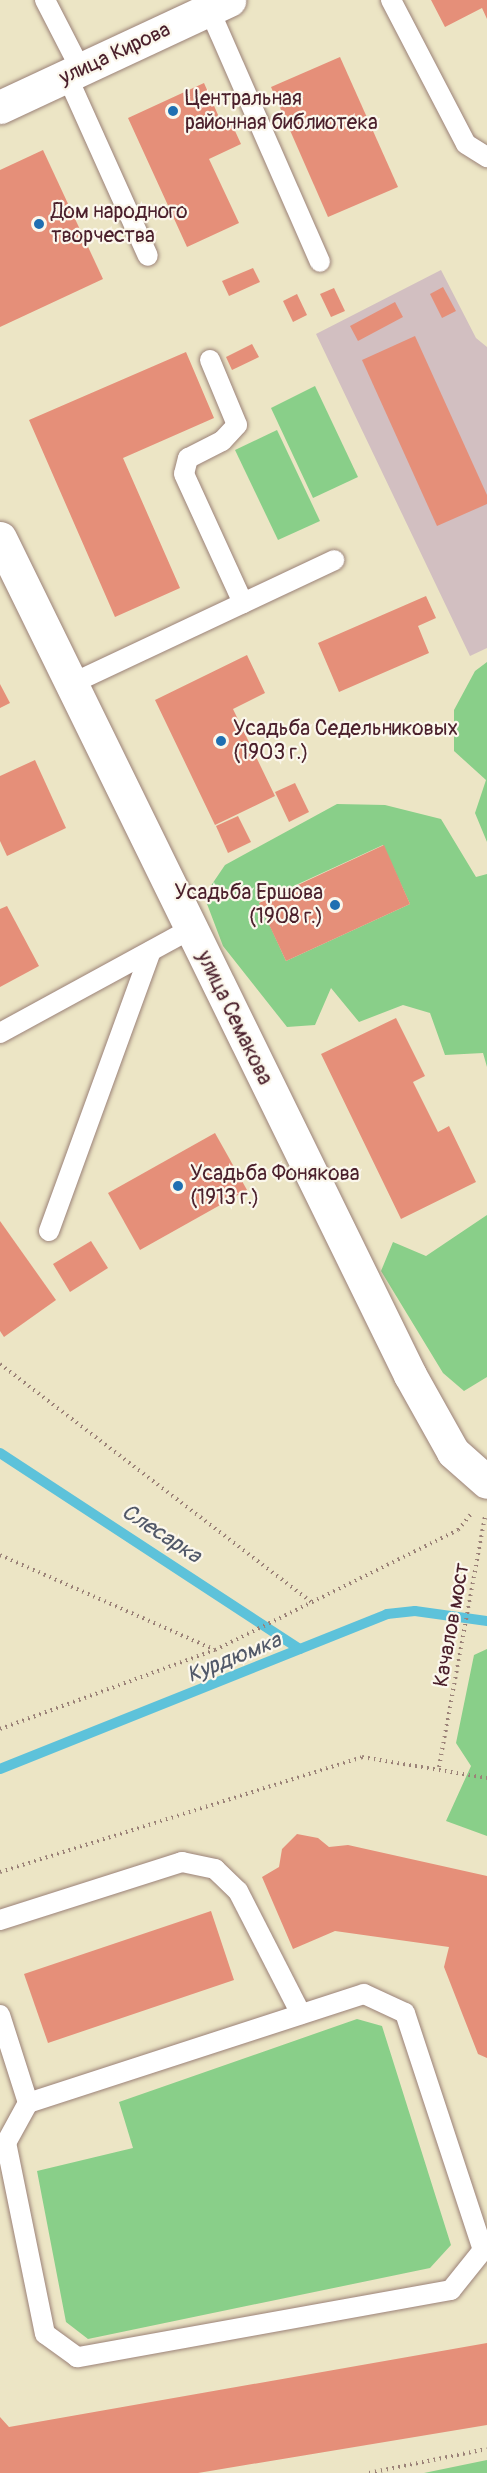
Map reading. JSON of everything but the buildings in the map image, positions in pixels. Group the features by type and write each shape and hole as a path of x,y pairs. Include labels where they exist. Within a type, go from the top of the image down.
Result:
{"street":[{"name":"улица Кирова","path":"0,107 219,5"},
{"name":"улица Семакова","path":"0,538 410,1375 453,1452 481,1495"}],"lane":[{"path":"45,0 148,256"},
{"path":"391,0 466,144 487,157"},
{"path":"219,5 320,262"},
{"path":"210,360 237,425 222,441 188,458 184,474 243,603"},
{"path":"71,684 334,560"},
{"path":"0,1033 191,929"},
{"path":"49,1232 151,951"},
{"path":"0,1920 182,1862 215,1869 238,1892 301,2014"},
{"path":"364,1994 405,2013 483,2250 451,2290 77,2357 45,2334 6,2143 28,2103 301,2014 364,1994"},
{"path":"0,2014 28,2103"}],"path":[{"path":"0,1364 314,1604"},
{"path":"0,1729 215,1650 314,1604 458,1530 481,1495"},
{"name":"Качалов мост","path":"439,1767 447,1735 486,1521"},
{"path":"0,1555 215,1650"},
{"path":"0,1872 362,1757 439,1767 487,1778"},
{"path":"369,2473 487,2449"}],"shaded area":[{"path":"441,270 476,338 487,347 487,648 470,656 316,334"}],"green space":[{"path":"315,386 358,477 313,498 271,408"},
{"path":"277,430 320,521 278,540 235,450"},
{"path":"487,662 487,842 475,813 486,780 454,751 454,710 475,671"},
{"path":"337,804 385,805 441,819 476,877 487,874 487,1067 483,1053 445,1055 430,1013 403,1005 359,1022 331,988 315,1025 287,1027 223,946 204,896 225,865","holes":["383,845 410,904 286,961 259,902"]},
{"path":"487,1215 487,1377 464,1391 443,1373 381,1271 393,1242 426,1256"},
{"path":"487,1649 487,1836 446,1821 471,1766 456,1743 474,1655"},
{"path":"357,2019 382,2026 451,2245 430,2268 88,2339 66,2322 37,2171 133,2148 119,2102"},
{"path":"487,2460 487,2473 424,2473"}],"waterway":[{"name":"Слесарка","path":"0,1453 300,1649"},
{"name":"Курдюмка","path":"0,1769 387,1614 415,1611 487,1621"}],"place":[{"name":"Центральная районная библиотека","path":"173,111"},
{"name":"Дом народного творчества","path":"39,224"},
{"name":"Усадьба Седельниковых (1903 г.)","path":"221,741"},
{"name":"Усадьба Ершова (1908 г.)","path":"335,905"},
{"name":"Усадьба Фонякова (1913 г.)","path":"178,1186"}]}
